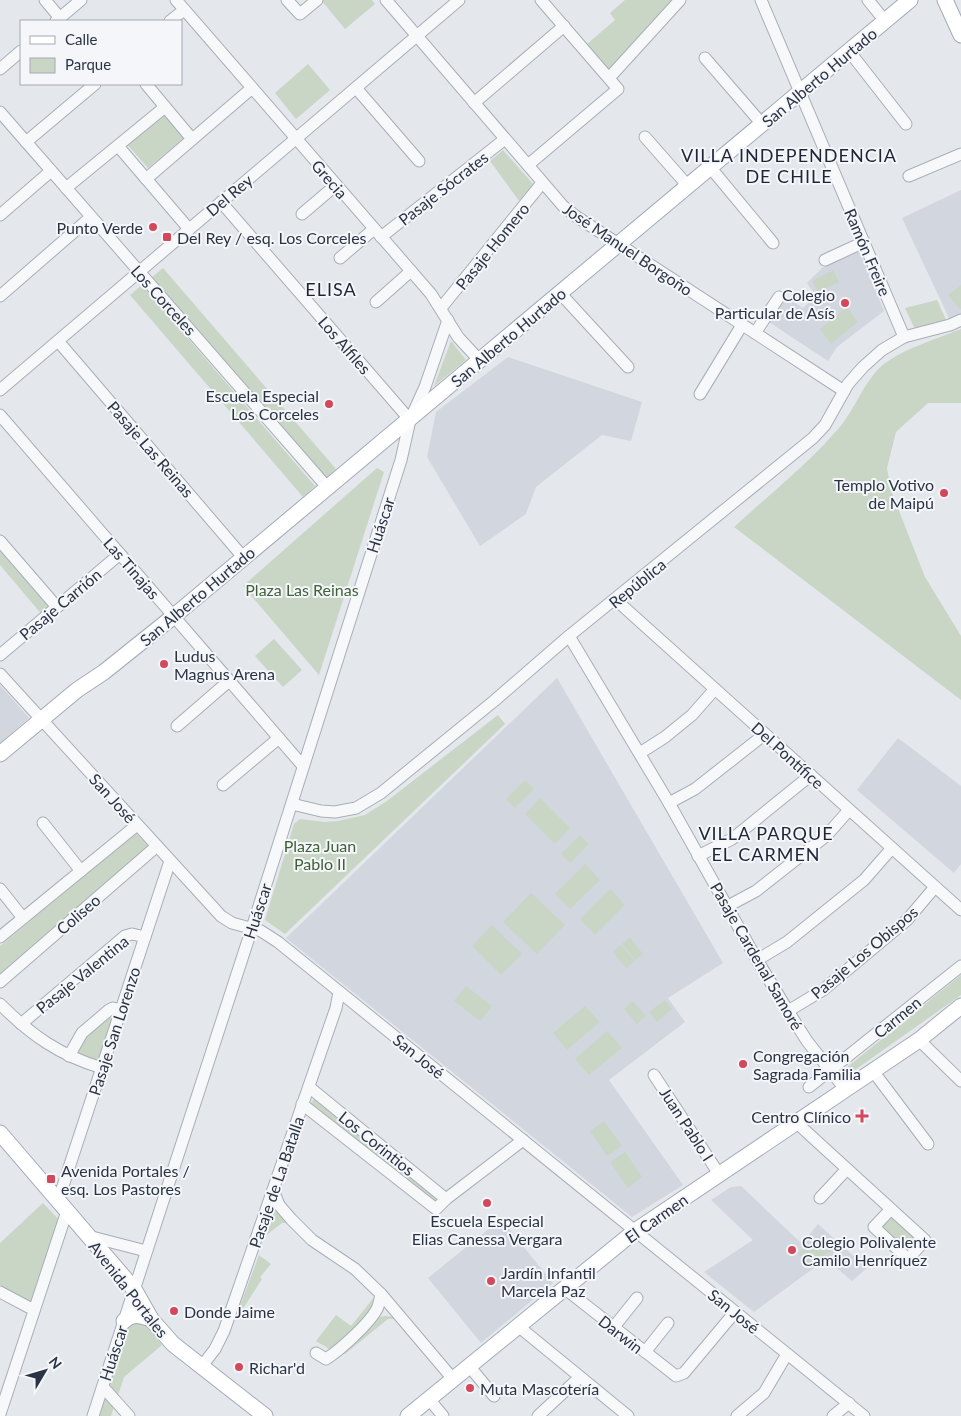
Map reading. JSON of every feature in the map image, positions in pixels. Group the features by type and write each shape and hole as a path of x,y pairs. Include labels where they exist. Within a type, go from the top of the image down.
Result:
{"main road":[{"name":"San Alberto Hurtado","path":"0,754 89,690 104,672 410,420 910,0"},
{"path":"945,0 961,35"},
{"name":"San Alberto Hurtado","path":"0,764 44,722"},
{"name":"El Carmen","path":"408,1416 635,1231 919,1040 961,1006"},
{"name":"El Carmen","path":"919,1040 940,1031 961,1017"},
{"name":"Avenida Portales","path":"0,1133 134,1289 151,1318 173,1344 264,1416"},
{"path":"124,1321 132,1315 151,1318"}],"street":[{"path":"45,0 58,20 81,0"},
{"name":"Grecia","path":"176,0 431,294 461,341 480,361"},
{"path":"287,0 300,14 318,0"},
{"name":"José Manuel Borgoño","path":"386,0 542,183 570,211 844,392"},
{"name":"Del Rey","path":"0,390 459,0"},
{"path":"528,165 618,89 541,0"},
{"path":"609,78 680,0"},
{"name":"Ramón Freire","path":"761,0 904,337"},
{"path":"868,0 885,21"},
{"path":"171,20 184,10"},
{"path":"474,103 564,26"},
{"path":"0,69 20,52"},
{"path":"849,52 906,124"},
{"path":"705,58 762,124"},
{"path":"26,142 94,85"},
{"path":"147,85 192,139"},
{"path":"146,179 252,88"},
{"path":"356,88 419,161"},
{"path":"66,188 165,106"},
{"name":"Los Corceles","path":"0,112 327,487"},
{"path":"645,137 688,186"},
{"name":"Pasaje Sócrates","path":"340,258 378,233 505,139"},
{"path":"118,146 189,229"},
{"path":"909,176 961,154"},
{"path":"710,167 773,244"},
{"path":"0,214 51,171"},
{"name":"Pasaje Homero","path":"441,308 542,183"},
{"path":"302,214 336,185"},
{"name":"Los Alfiles","path":"221,202 410,420"},
{"path":"0,296 91,217"},
{"path":"825,260 864,242"},
{"path":"376,302 411,271"},
{"path":"560,293 628,367"},
{"path":"755,333 779,297"},
{"name":"Huáscar","path":"93,1416 292,804 401,460 410,420 425,387 448,320"},
{"name":"República","path":"292,804 335,812 356,808 370,800 494,701 569,636 616,600 813,438 825,425 856,375 882,350 904,337 950,325 961,320"},
{"path":"700,394 742,325"},
{"name":"Pasaje Las Reinas","path":"58,341 243,557"},
{"name":"Las Tinajas","path":"0,415 303,766"},
{"path":"0,541 57,607"},
{"name":"Pasaje Carrión","path":"0,655 120,554"},
{"name":"Del Pontífice","path":"616,600 961,910"},
{"name":"Pasaje Cardenal Samoré","path":"569,636 640,753 806,1041 846,1089"},
{"name":"San José","path":"0,674 221,916 232,923 252,928 268,935 864,1416"},
{"path":"178,726 229,681"},
{"path":"640,753 665,737 692,715 714,689"},
{"path":"669,803 695,789 765,734"},
{"path":"223,785 279,738"},
{"path":"698,856 732,839 811,776"},
{"path":"728,906 756,891 826,836 849,810"},
{"path":"43,823 81,871"},
{"name":"Coliseo","path":"0,937 137,825"},
{"name":"Coliseo","path":"0,982 157,846"},
{"path":"758,960 787,942 864,880 892,848"},
{"name":"Pasaje San Lorenzo","path":"0,1414 3,1394 34,1310 102,1068 170,861"},
{"name":"Pasaje Los Obispos","path":"788,1011 823,990 907,920 935,887"},
{"path":"0,889 23,918"},
{"name":"Pasaje Valentina","path":"21,1024 125,936 132,934 145,937"},
{"name":"Carmen","path":"809,1087 961,966"},
{"name":"Pasaje de La Batalla","path":"202,1366 215,1350 222,1337 336,1008 339,992"},
{"path":"0,1004 40,1039 69,1056 102,1068"},
{"path":"69,1056 87,1028 109,1010 113,1008 121,1010"},
{"path":"919,1040 961,1081"},
{"path":"873,1071 928,1144"},
{"name":"Juan Pablo I","path":"654,1075 719,1174"},
{"name":"Los Corintios","path":"308,1086 446,1199"},
{"path":"302,1104 436,1209 446,1199 523,1140"},
{"path":"796,1122 926,1240 908,1260 874,1227 891,1209"},
{"path":"820,1198 847,1169"},
{"path":"273,1190 279,1206 286,1214 312,1240 355,1269 381,1294 453,1379"},
{"path":"263,1220 286,1214"},
{"name":"Avenida Portales","path":"88,1236 146,1251"},
{"name":"Darwin","path":"564,1288 674,1375 679,1376 684,1373 735,1312"},
{"path":"0,1292 34,1310"},
{"path":"370,1319 377,1308 381,1294"},
{"path":"613,1328 637,1298"},
{"path":"316,1353 326,1359 335,1353 377,1312 384,1310 397,1312"},
{"path":"645,1352 668,1323"},
{"path":"518,1326 628,1416"},
{"path":"737,1416 764,1393 787,1354"},
{"path":"469,1366 494,1396"},
{"path":"543,1414 580,1377"},
{"path":"102,1387 129,1416"},
{"path":"429,1399 443,1416"},
{"path":"833,1416 849,1403"}],"shaded area":[{"path":"961,190 961,316 959,318 949,318 902,218"},
{"name":"Colegio Particular de Asís","path":"859,250 884,311 837,347 828,361 769,322 786,297 803,308 816,296 807,283 823,267"},
{"path":"508,357 642,402 631,441 602,435 536,487 526,514 480,546 427,457 436,412"},
{"path":"557,678 723,963 668,998 685,1022 609,1080 683,1185 632,1217 286,938"},
{"path":"0,685 29,718 0,743"},
{"path":"898,738 961,786 961,864 954,873 857,790"},
{"name":"Colegio Polivalente Camilo Henríquez","path":"741,1186 800,1242 806,1239 818,1224 867,1268 852,1281 826,1259 754,1312 704,1272 753,1240 711,1200 731,1187"},
{"name":"Jardín Infantil Marcela Paz","path":"501,1219 553,1283 481,1343 428,1278"}],"green space":[{"path":"372,0 375,4 345,29 322,1"},
{"path":"625,0 672,0 640,39 608,72 586,45 615,20 610,13"},
{"path":"308,64 330,90 296,119 275,93"},
{"path":"164,112 185,137 148,168 126,143"},
{"path":"503,150 534,185 519,201 490,161"},
{"path":"163,268 336,469 324,480 151,278"},
{"path":"833,270 839,282 818,292 812,281"},
{"path":"142,285 315,486 303,497 130,295"},
{"path":"961,285 961,310 948,295"},
{"path":"937,300 947,322 915,329 905,308"},
{"path":"847,307 858,322 831,344 820,329"},
{"path":"961,329 961,403 928,403 896,432 887,468 892,493 925,577 961,636 961,700 734,527 801,467 839,428 871,378 885,363 912,348"},
{"path":"451,341 466,360 434,386"},
{"name":"Plaza Las Reinas","path":"377,468 384,472 319,675 243,586"},
{"path":"0,544 55,608 44,617 0,565"},
{"path":"274,639 302,670 283,687 255,656"},
{"name":"Plaza Juan Pablo II","path":"498,715 505,724 285,934 265,920 294,824 300,819 325,822 365,815 387,801"},
{"path":"525,780 534,789 515,808 506,799"},
{"path":"540,798 570,828 555,844 525,814"},
{"path":"135,832 150,848 0,974 0,946"},
{"path":"580,835 589,844 570,863 561,854"},
{"path":"585,864 600,880 570,909 555,894"},
{"path":"610,889 625,905 595,935 580,919"},
{"path":"531,893 565,925 537,954 503,922"},
{"path":"492,925 522,954 501,975 472,946"},
{"path":"630,937 643,954 635,960 622,944"},
{"path":"621,945 635,961 626,968 613,952"},
{"path":"961,975 961,995 845,1077 840,1073"},
{"path":"466,986 492,1006 480,1021 454,1001"},
{"path":"665,1000 672,1009 657,1022 649,1012"},
{"path":"633,1001 646,1016 637,1024 624,1009"},
{"path":"585,1006 600,1022 567,1050 553,1033"},
{"path":"102,1015 113,1018 99,1060 82,1056 74,1051"},
{"path":"607,1031 622,1048 589,1075 575,1059"},
{"path":"315,1098 439,1198 433,1205 309,1105"},
{"path":"604,1121 622,1146 607,1156 590,1131"},
{"path":"625,1152 642,1177 628,1188 610,1162"},
{"path":"272,1196 300,1233 287,1223 282,1223 260,1240"},
{"path":"43,1203 59,1220 30,1303 0,1285 0,1243"},
{"path":"892,1214 920,1239 907,1252 880,1227"},
{"path":"823,1235 833,1249 808,1268 798,1253"},
{"path":"259,1255 271,1264 260,1277 262,1279 239,1315 237,1314"},
{"path":"375,1296 374,1305 370,1313 331,1350 316,1341 336,1315 351,1326"},
{"path":"379,1317 394,1317 394,1319 388,1319 345,1354 343,1353"},
{"path":"141,1320 162,1345 124,1377 111,1416 97,1416 122,1336 130,1324"}],"place":[{"name":"Punto Verde","path":"153,227"},
{"name":"Del Rey / esq. Los Corceles","path":"167,237"},
{"name":"Colegio Particular de Asís","path":"845,303"},
{"name":"Escuela Especial Los Corceles","path":"329,404"},
{"name":"Templo Votivo de Maipú","path":"944,493"},
{"name":"Ludus Magnus Arena","path":"164,664"},
{"name":"Congregación Sagrada Familia","path":"743,1064"},
{"name":"Centro Clínico","path":"862,1116"},
{"name":"Avenida Portales / esq. Los Pastores","path":"51,1179"},
{"name":"Escuela Especial Elias Canessa Vergara","path":"487,1203"},
{"name":"Colegio Polivalente Camilo Henríquez","path":"792,1250"},
{"name":"Jardín Infantil Marcela Paz","path":"491,1281"},
{"name":"Donde Jaime","path":"174,1311"},
{"name":"Richar'd","path":"239,1367"},
{"name":"Muta Mascotería","path":"470,1388"}],"district":[{"name":"VILLA INDEPENDENCIA DE CHILE","path":"789,165"},
{"name":"ELISA","path":"331,289"},
{"name":"VILLA PARQUE EL CARMEN","path":"766,843"}]}
